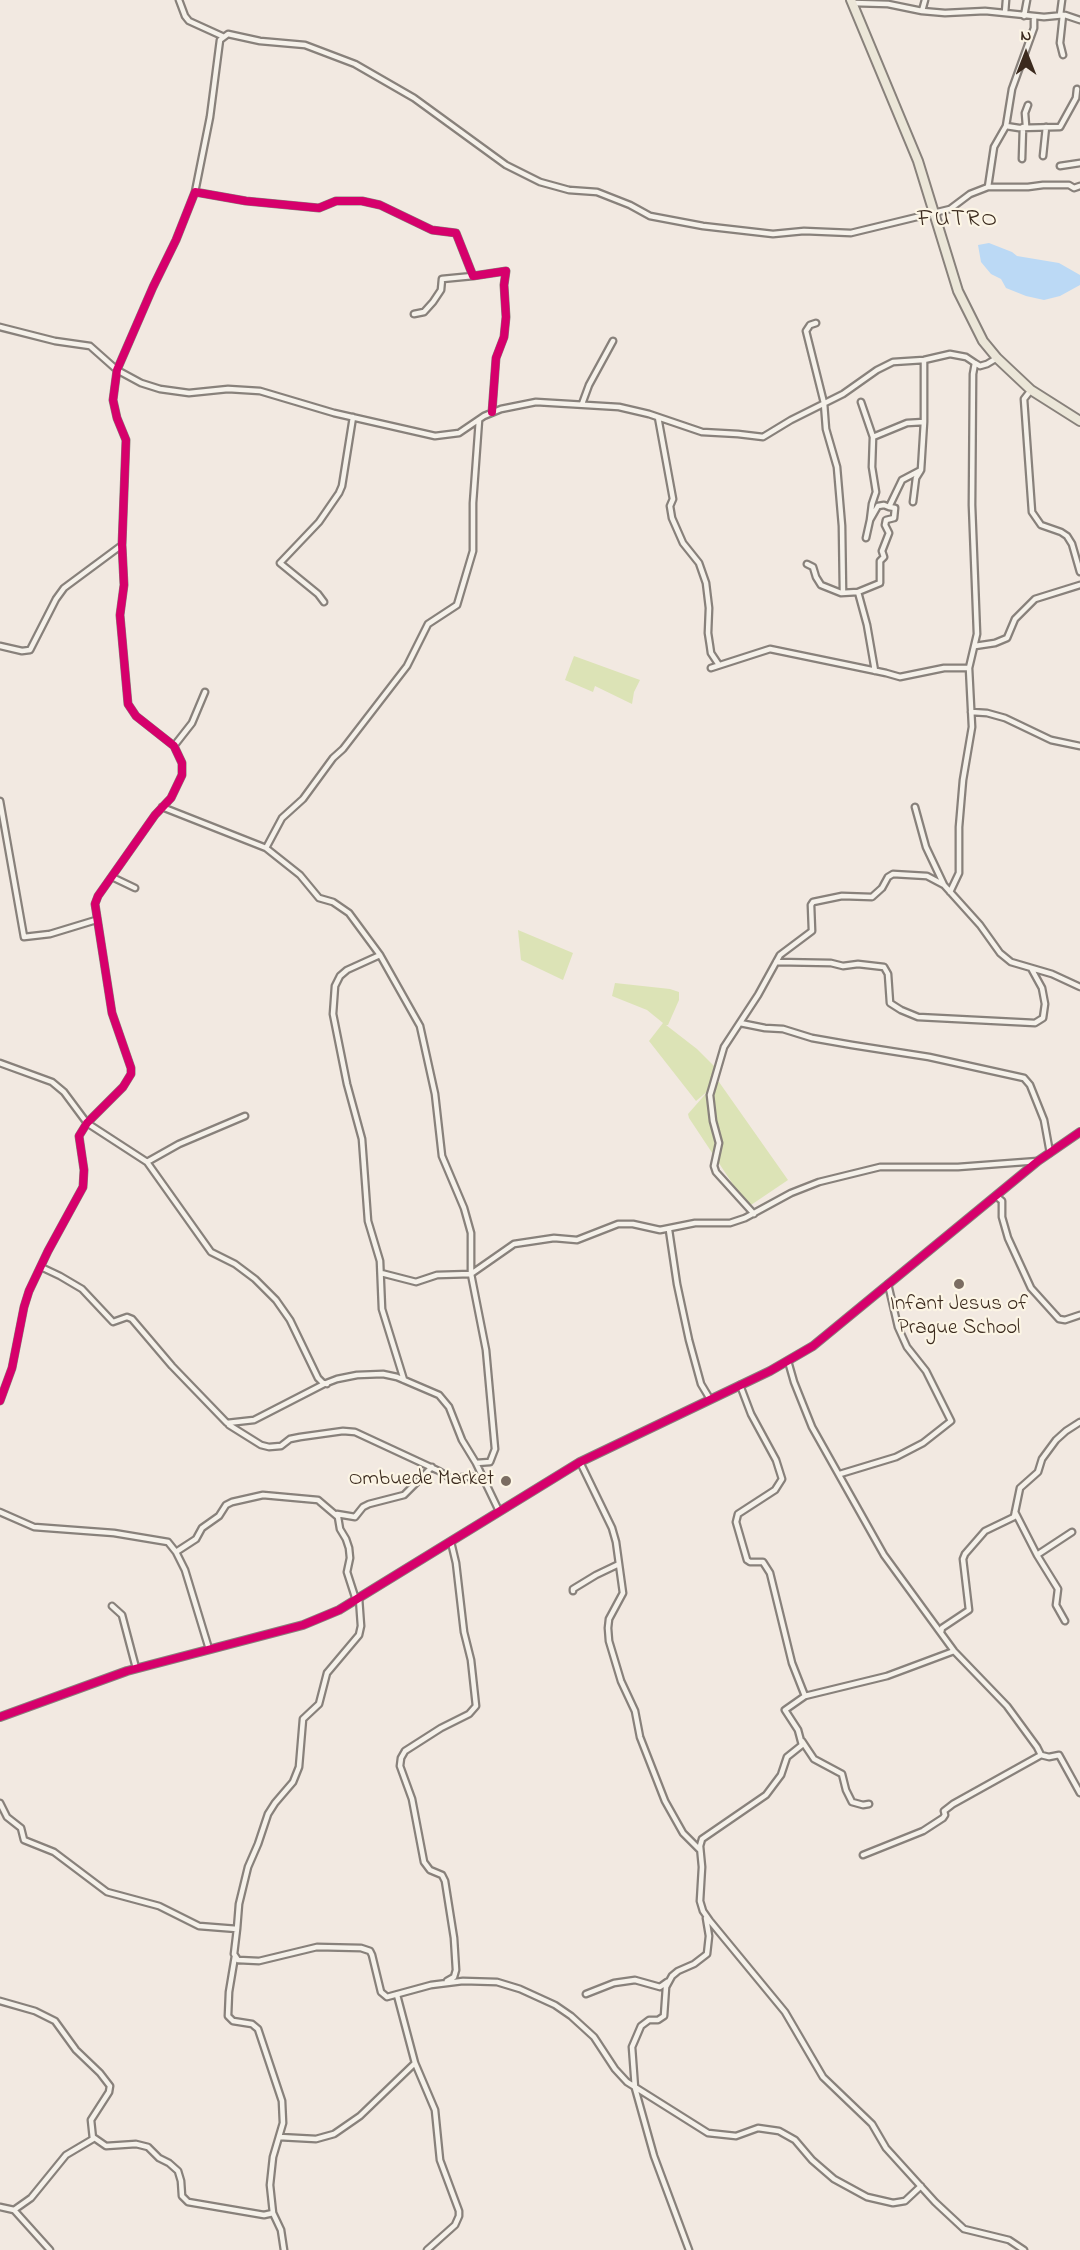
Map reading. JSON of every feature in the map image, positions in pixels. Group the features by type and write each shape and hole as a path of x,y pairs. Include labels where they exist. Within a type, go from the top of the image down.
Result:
{"main road":[{"path":"852,2 909,136 958,291 983,341 997,358 1031,390 1080,422"}],"street":[{"path":"179,0 189,21 222,36 231,34 260,42 305,45 355,64 414,98 519,172 556,187 605,195 650,216 703,226 761,233 804,231 851,234 950,209 970,194 988,187 1069,185 1074,188 1080,186"},
{"path":"922,11 925,0"},
{"path":"1005,13 1006,0"},
{"path":"1024,16 1027,0"},
{"path":"1062,0 1060,43 1063,55"},
{"path":"852,2 888,4 945,14 985,11 1024,16 1061,15 1080,20"},
{"path":"988,187 994,147 1006,126 1012,89 1034,27 1034,16"},
{"path":"0,1401 12,1368 24,1307 41,1267 83,1187 84,1170 79,1136 87,1123 123,1087 131,1071 112,1013 95,904 98,896 162,807 171,798 182,775 182,763 174,747 136,716 128,704 121,623 124,585 122,545 126,440 113,400 117,370 153,286 176,240 195,192 210,117 222,36"},
{"path":"1006,126 1060,127 1078,98 1077,89"},
{"path":"1022,159 1025,113 1028,105"},
{"path":"1043,156 1046,127"},
{"path":"1060,166 1080,162"},
{"path":"195,192 246,201 320,208 336,201 346,200 374,203 423,226 456,233 473,276"},
{"path":"414,314 423,312 432,302 441,290 442,279 502,270 507,272 504,285 504,337 496,357 492,412"},
{"path":"816,322 806,331 824,403 826,429 837,467 842,526 843,593"},
{"path":"0,327 55,341 90,346 117,370 141,383 160,389 189,393 228,389 260,391 353,417 435,436 459,433 492,412 536,402 620,407 702,432 760,438 843,394 893,362 924,360 956,354 980,366 997,358"},
{"path":"582,404 613,341"},
{"path":"913,502 916,478 921,470 924,360"},
{"path":"950,892 959,873 959,826 965,770 971,741 969,668 975,646 977,604 972,505 974,425 972,387 975,363"},
{"path":"1031,390 1024,399 1032,512 1041,525 1067,536 1072,544 1080,572"},
{"path":"861,402 873,437 872,467 876,492 866,538"},
{"path":"324,602 280,563 319,522 339,493 353,417"},
{"path":"658,417 673,499 670,506 672,518 683,543 699,563 704,578 710,608 708,633 711,653 719,665"},
{"path":"266,848 282,818 303,800 334,756 344,749 397,680 412,657 428,624 439,619 457,605 473,551 473,503 479,420"},
{"path":"873,437 907,423 924,422"},
{"path":"888,507 902,480 921,470"},
{"path":"807,564 813,567 821,585 843,593 858,592 880,582 880,561 885,554 882,551 889,533 885,525 886,520 894,518 895,508 878,506 870,520"},
{"path":"0,646 22,651 30,650 64,588 122,545"},
{"path":"975,646 995,643 1007,638 1015,619 1035,599 1080,585"},
{"path":"858,592 867,625 875,671"},
{"path":"711,668 762,650 774,649 903,678 945,668 969,668"},
{"path":"174,747 192,723 205,692"},
{"path":"971,712 1005,718 1052,740 1080,746"},
{"path":"0,801 24,937 50,934 96,920"},
{"path":"162,807 266,848 300,875 319,898 333,902 349,913 380,955 420,1026 435,1094 442,1156 464,1208 471,1233 471,1274 486,1350 495,1449 490,1462 476,1463"},
{"path":"915,807 926,847 945,885 980,925 1000,953 1011,962 1052,974 1080,987"},
{"path":"754,1214 716,1172 714,1165 719,1145 712,1111 711,1090 724,1047 785,950 812,931 811,905 815,901 842,896 872,897 893,874 927,876 945,885"},
{"path":"112,877 135,888"},
{"path":"380,955 347,970 340,976 335,986 333,1014 347,1084 362,1139 368,1221 379,1255 382,1309 404,1380"},
{"path":"776,962 831,963 843,966 858,964 882,967 888,972 890,1003 918,1017 1035,1023 1042,1020 1046,1004 1042,988 1031,969"},
{"path":"740,1023 760,1028 783,1029 812,1038 929,1057 1024,1077 1030,1085 1044,1120 1050,1153"},
{"path":"0,1063 33,1073 52,1082 64,1092 87,1123 147,1161 211,1252 235,1264 255,1279 276,1300 290,1320 318,1378 328,1384"},
{"path":"147,1161 179,1144 245,1116"},
{"path":"0,1717 136,1668 303,1625 333,1613 580,1462 634,1438 788,1361 813,1346 1038,1161 1080,1132"},
{"path":"381,1274 416,1282 437,1275 471,1274 503,1250 522,1242 554,1238 578,1240 623,1223 656,1230 669,1230 695,1223 730,1223 754,1214 791,1193 819,1182 879,1167 958,1167 1038,1161"},
{"path":"996,1196 1002,1201 1002,1217 1008,1238 1031,1288 1060,1320 1080,1316"},
{"path":"669,1230 689,1340 701,1384 710,1399"},
{"path":"41,1267 82,1289 113,1322 127,1317 132,1319 172,1366 226,1423 261,1445 281,1446 300,1437 343,1431 355,1432 452,1478 482,1476"},
{"path":"840,1474 896,1457 922,1443 951,1421 926,1371 907,1347 898,1327 888,1284"},
{"path":"788,1361 812,1427 884,1555 954,1651 1007,1706 1041,1755"},
{"path":"226,1423 254,1420 337,1379 368,1374 390,1375 437,1394 444,1400 499,1511"},
{"path":"740,1385 751,1414 776,1460 782,1479 778,1486 738,1514 736,1519 747,1560 763,1562 770,1574 792,1664 805,1696"},
{"path":"941,1633 942,1628 969,1610 963,1556 985,1531 1012,1519 1020,1488 1038,1472 1042,1459 1061,1435 1080,1422"},
{"path":"580,1462 613,1532 623,1593 608,1623 609,1641 625,1694 635,1714 640,1737 660,1790 683,1833 700,1850"},
{"path":"176,1552 196,1539 202,1528 219,1516 228,1503 273,1495 318,1500 336,1514 355,1517 363,1507 369,1504 404,1495 432,1467"},
{"path":"1014,1511 1036,1555 1058,1589 1056,1605 1065,1621"},
{"path":"0,1512 34,1527 114,1533 168,1542 185,1570 209,1649"},
{"path":"284,2250 281,2230 273,2214 271,2175 283,2117 281,2093 258,2030 252,2024 233,2021 228,2016 229,1992 235,1956 239,1904 248,1867 260,1841 268,1814 292,1784 299,1767 303,1719 319,1704 327,1673 358,1635 361,1626 358,1599 347,1572 350,1558 348,1542 340,1529 336,1514"},
{"path":"1036,1555 1072,1532"},
{"path":"442,1983 454,1977 456,1970 454,1938 445,1881 442,1875 430,1870 424,1862 412,1798 400,1766 405,1751 441,1728 469,1714 476,1703 452,1542"},
{"path":"573,1591 573,1588 619,1564"},
{"path":"112,1606 122,1615 136,1668"},
{"path":"709,1936 700,1901 701,1843 705,1836 768,1794 783,1772 787,1757 801,1746 798,1730 785,1710 805,1696 888,1676 954,1651"},
{"path":"801,1740 814,1759 842,1774 852,1802 869,1804"},
{"path":"862,1855 923,1831 943,1818 946,1809 953,1804 1041,1755 1048,1757 1059,1755 1080,1793"},
{"path":"0,1803 7,1817 21,1828 24,1840 54,1852 107,1892 159,1906 199,1926 237,1929"},
{"path":"705,1915 781,2007 806,2045 823,2077 872,2124 886,2148 921,2187 964,2229 1009,2240 1024,2250"},
{"path":"586,1994 614,1983 635,1980 660,1987 678,1971 694,1964 707,1954 712,1929 724,1937"},
{"path":"235,1956 241,1961 253,1961 317,1947 339,1946 366,1949 370,1951 375,1962 381,1992 387,1997 442,1983 463,1981 497,1982 529,1992 555,2005 579,2022 594,2037 620,2076 635,2088 708,2133 729,2136 758,2128 771,2129 791,2136 827,2174 867,2197 893,2204 901,2203 921,2187"},
{"path":"668,1982 664,2016 645,2022 633,2040 635,2088 654,2156 689,2250"},
{"path":"397,1995 415,2063 435,2110 440,2160 459,2216 455,2225 427,2250"},
{"path":"0,2001 35,2011 55,2022 76,2050 109,2084 109,2091 91,2120 93,2137 106,2146 146,2145 159,2158 178,2171 182,2196 188,2202 264,2215 273,2214"},
{"path":"279,2137 316,2139 334,2134 360,2116 415,2063"},
{"path":"14,2210 31,2198 66,2155 93,2137"},
{"path":"0,2207 14,2210 50,2250"}],"green space":[{"path":"574,656 640,680 634,692 632,704 595,686 593,692 565,680"},
{"path":"518,930 573,953 563,980 521,960"},
{"path":"615,983 679,992 679,1000 666,1025 697,1049 717,1069 716,1082 719,1082 788,1180 748,1207 689,1118 688,1114 709,1090 696,1101 649,1041 663,1023 647,1010 612,996"}],"water":[{"path":"989,243 1017,256 1059,263 1080,275 1080,285 1060,296 1044,300 1006,288 1001,279 991,274 981,262 978,245"}],"cycle path":[{"path":"0,1401 12,1368 29,1291 83,1187 84,1170 79,1136 87,1123 123,1087 131,1074 112,1013 95,904 98,896 155,815 171,798 182,775 182,763 174,746 136,716 128,704 120,615 124,585 122,545 126,440 113,400 117,370 176,240 195,192 246,201 319,208 336,201 362,201 380,205 432,230 456,233 473,276 506,271 504,285 506,317 504,337 496,358 492,412"},
{"path":"0,1717 127,1671 303,1625 339,1610 580,1462 770,1371 813,1346 1038,1161 1080,1132"}],"place":[{"name":"Infant Jesus of Prague School","path":"959,1284"},
{"name":"Ombuede Market","path":"506,1481"}],"district":[{"name":"FUTRO","path":"958,221"}]}
